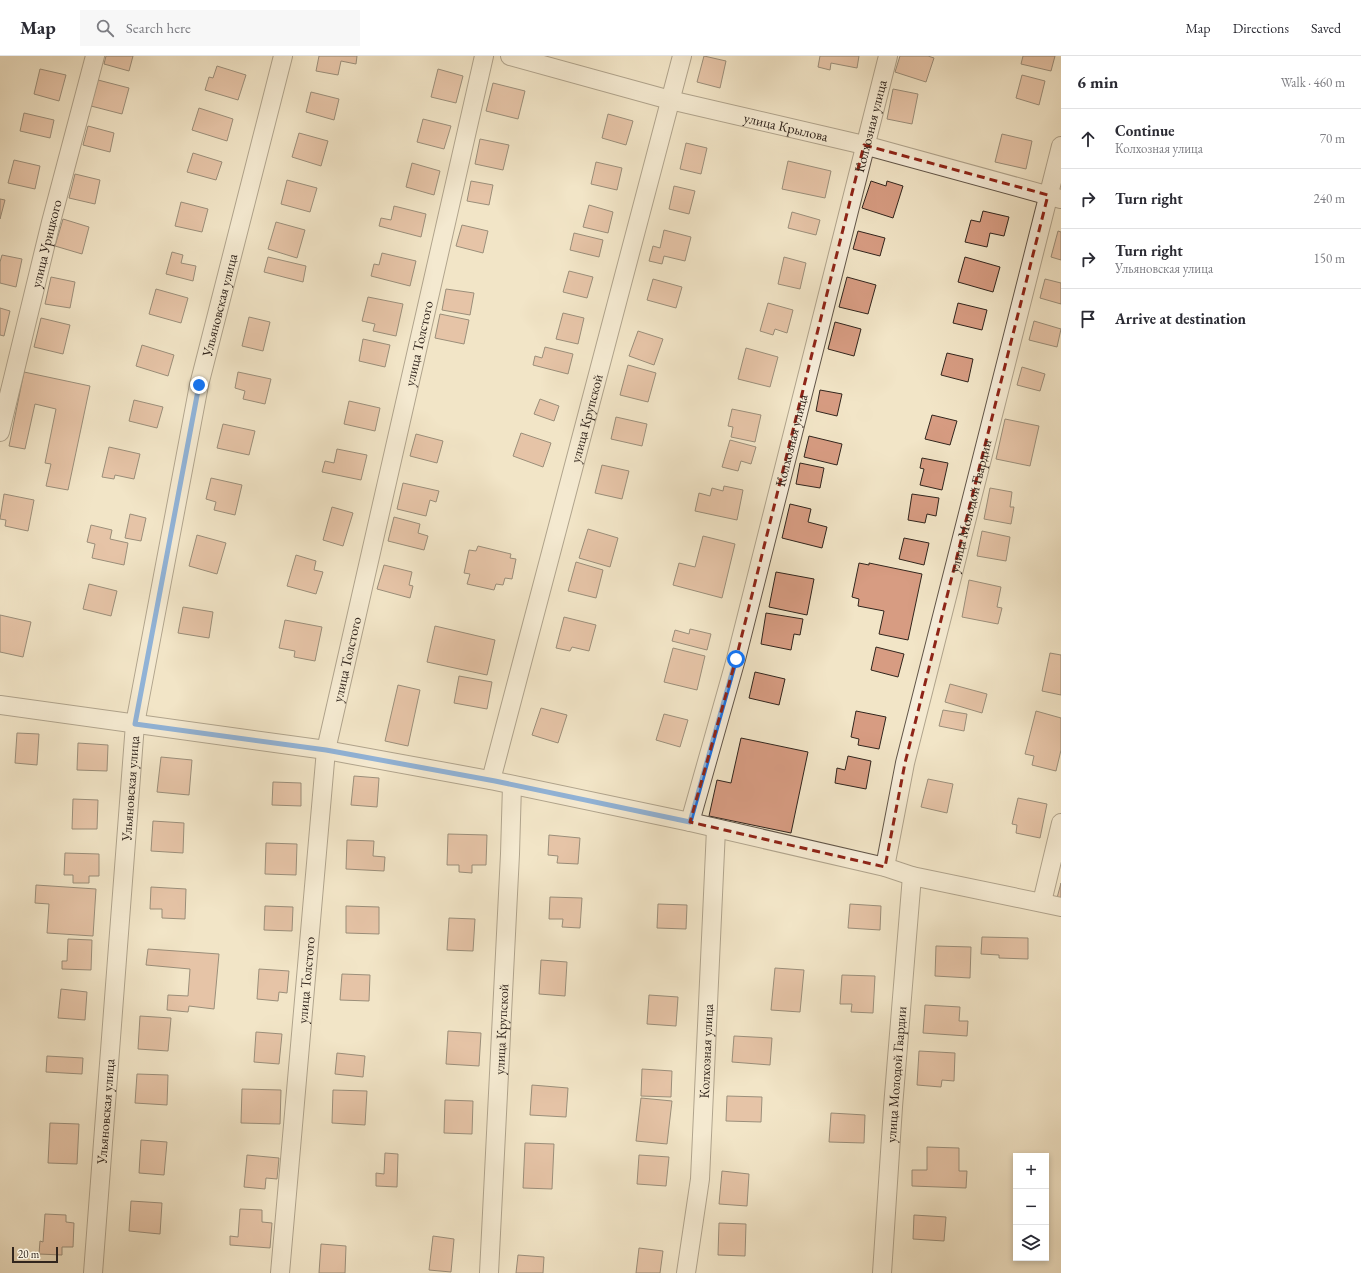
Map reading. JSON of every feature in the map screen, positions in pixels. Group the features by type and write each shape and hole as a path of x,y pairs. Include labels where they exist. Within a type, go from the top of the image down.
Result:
{"street":[{"name":"улица Урицкого","path":"0,432 51,222 95,56"},
{"name":"Ульяновская улица","path":"93,1273 135,724 199,385 283,56"},
{"name":"улица Толстого","path":"280,1273 326,750 382,510 484,56"},
{"name":"улица Крылова","path":"510,56 670,100 864,145 1054,197"},
{"name":"улица Крупской","path":"491,780 682,56"},
{"name":"Колхозная улица","path":"690,822 736,659 864,145 888,56"},
{"name":"улица Молодой Гвардии","path":"885,867 905,763 1054,197 1061,146"},
{"path":"0,705 326,750 491,780 690,822 885,867 912,876 1061,907"},
{"name":"улица Крупской","path":"489,1273 510,854 512,785"},
{"path":"1042,902 1061,823"},
{"name":"Колхозная улица","path":"686,1273 700,1180 716,828"},
{"name":"улица Молодой Гвардии","path":"882,1273 893,1107 912,876"}],"highlighted area":[{"path":"864,145 1048,195 905,763 885,867 690,822 736,659"}],"building":[{"path":"106,56 133,56 129,71 104,64"},
{"path":"319,56 357,56 356,64 341,61 338,75 316,71"},
{"path":"704,56 726,61 720,88 697,82"},
{"path":"820,56 859,56 857,68 831,63 830,70 818,67"},
{"path":"900,56 928,56 934,58 926,82 895,72"},
{"path":"1023,56 1055,56 1051,71 1021,64"},
{"path":"217,66 246,75 238,100 205,90 209,77 213,78"},
{"path":"40,69 66,75 59,101 34,94"},
{"path":"438,69 463,76 456,103 431,97"},
{"path":"1022,75 1045,81 1039,105 1016,98"},
{"path":"98,80 129,88 122,114 91,106"},
{"path":"493,83 525,91 518,119 486,111"},
{"path":"893,89 918,94 912,124 887,119"},
{"path":"311,92 339,99 334,120 306,112"},
{"path":"199,108 233,119 227,141 192,130"},
{"path":"24,113 54,120 50,138 20,131"},
{"path":"608,114 633,121 626,145 602,138"},
{"path":"423,119 451,126 444,149 417,142"},
{"path":"88,126 114,133 110,152 83,145"},
{"path":"299,133 328,141 321,166 292,157"},
{"path":"1002,134 1032,141 1026,169 995,162"},
{"path":"480,139 509,145 503,170 475,164"},
{"path":"686,143 707,148 701,174 680,169"},
{"path":"193,153 222,162 216,180 187,172"},
{"path":"14,160 40,166 35,189 8,183"},
{"path":"788,161 831,171 825,198 782,189"},
{"path":"596,162 622,168 617,190 591,184"},
{"path":"412,163 440,171 434,195 406,187"},
{"path":"75,174 100,180 95,204 69,198"},
{"path":"287,180 317,188 310,212 281,204"},
{"path":"471,181 493,185 489,205 467,201"},
{"path":"871,181 886,186 887,181 903,186 893,218 862,208"},
{"path":"674,186 695,191 689,214 669,209"},
{"path":"0,199 5,200 0,219"},
{"path":"181,202 208,209 202,232 175,226"},
{"path":"589,205 613,212 608,233 583,227"},
{"path":"394,206 426,214 421,237 379,226 381,218 391,220"},
{"path":"983,211 1009,217 1004,236 990,233 987,247 965,242 971,220 980,222"},
{"path":"792,212 820,220 816,235 788,228"},
{"path":"63,219 89,227 82,254 55,246"},
{"path":"276,222 305,230 297,258 268,249"},
{"path":"462,225 488,231 483,253 456,246"},
{"path":"664,230 691,237 685,261 664,256 662,264 649,261 653,246 660,248"},
{"path":"858,231 885,238 880,256 853,249"},
{"path":"1058,231 1061,232 1061,260 1051,257"},
{"path":"574,233 603,240 599,257 570,250"},
{"path":"172,252 183,255 181,263 196,266 193,281 166,274"},
{"path":"382,253 416,261 410,286 371,276 374,264 379,265"},
{"path":"2,255 22,259 16,287 0,283 0,262"},
{"path":"268,257 306,266 303,282 264,272"},
{"path":"784,257 806,263 800,289 778,284"},
{"path":"965,257 1000,267 993,292 958,282"},
{"path":"569,271 593,277 587,298 563,292"},
{"path":"51,277 75,282 70,308 45,304"},
{"path":"847,277 876,285 868,314 839,307"},
{"path":"653,279 682,287 676,308 647,300"},
{"path":"1045,279 1061,283 1061,304 1040,298"},
{"path":"156,289 188,298 181,323 149,314"},
{"path":"446,289 474,293 470,315 442,310"},
{"path":"368,297 403,304 396,336 373,331 375,324 362,321"},
{"path":"768,303 793,310 787,333 775,329 773,335 760,331"},
{"path":"958,303 987,310 982,330 953,323"},
{"path":"0,308 10,311 4,336 0,335"},
{"path":"563,313 584,318 578,344 556,339"},
{"path":"440,314 469,320 464,344 435,338"},
{"path":"249,317 270,322 263,351 242,346"},
{"path":"41,318 70,325 63,354 34,347"},
{"path":"1034,321 1061,329 1057,347 1029,340"},
{"path":"835,322 861,329 854,356 828,349"},
{"path":"638,331 663,339 654,365 629,356"},
{"path":"363,339 390,345 385,367 359,361"},
{"path":"142,345 174,355 168,376 136,366"},
{"path":"545,347 573,354 568,374 533,365 535,356 542,358"},
{"path":"746,348 778,357 770,387 738,379"},
{"path":"947,353 973,359 968,382 941,375"},
{"path":"628,365 656,373 648,402 620,395"},
{"path":"1022,367 1045,374 1040,391 1017,385"},
{"path":"24,372 90,386 68,490 46,486 51,464 45,463 56,409 35,404 25,449 9,446"},
{"path":"238,372 271,379 265,404 243,399 245,391 235,388"},
{"path":"820,390 842,394 837,416 816,411"},
{"path":"540,399 559,406 554,421 534,414"},
{"path":"134,400 163,407 157,428 129,421"},
{"path":"349,401 380,408 375,431 344,424"},
{"path":"732,409 761,415 755,442 731,437 733,427 728,426"},
{"path":"932,415 957,421 950,445 925,439"},
{"path":"616,417 647,424 642,446 611,439"},
{"path":"1005,419 1039,426 1030,466 996,459"},
{"path":"223,424 255,431 249,455 217,448"},
{"path":"521,433 551,443 543,467 513,456"},
{"path":"416,434 443,441 437,463 410,456"},
{"path":"809,436 842,444 837,465 804,457"},
{"path":"730,440 756,447 751,464 741,461 738,471 722,467"},
{"path":"109,447 140,454 134,479 115,475 114,479 102,477"},
{"path":"337,449 367,455 361,480 322,472 325,461 334,463"},
{"path":"922,458 948,463 942,490 920,485 924,469 920,468"},
{"path":"800,463 824,468 820,488 796,484"},
{"path":"602,465 629,471 622,499 595,493"},
{"path":"211,478 242,485 235,515 214,510 216,502 206,499"},
{"path":"403,483 439,491 436,502 430,500 426,516 397,509"},
{"path":"724,486 743,490 737,520 695,511 699,493 710,496 712,488 723,491"},
{"path":"990,488 1012,492 1010,507 1014,507 1011,524 984,519"},
{"path":"4,494 34,500 28,531 5,526 6,520 0,519"},
{"path":"912,494 939,498 936,516 927,514 925,523 908,520"},
{"path":"790,504 811,509 808,522 827,527 822,548 782,538"},
{"path":"332,507 353,513 343,546 323,540"},
{"path":"130,514 146,518 141,541 125,538"},
{"path":"394,517 420,524 418,533 428,536 424,550 388,541"},
{"path":"91,525 112,530 110,539 128,543 124,565 92,558 95,544 87,542"},
{"path":"588,529 618,538 610,567 579,558"},
{"path":"982,531 1010,537 1006,561 977,556"},
{"path":"197,535 226,543 217,574 189,566"},
{"path":"703,536 735,544 722,598 673,585 679,563 695,567"},
{"path":"904,538 929,543 924,565 899,559"},
{"path":"478,546 511,554 510,558 516,559 512,579 505,578 503,585 496,584 494,590 467,584 470,574 464,573 469,550 476,551"},
{"path":"296,555 316,561 314,570 323,572 316,594 287,586"},
{"path":"576,562 603,570 596,598 568,591"},
{"path":"859,563 869,565 869,563 922,574 908,640 879,634 884,611 858,606 859,599 852,597"},
{"path":"384,565 412,572 409,585 413,586 410,598 377,589"},
{"path":"776,572 814,579 807,615 769,607"},
{"path":"969,580 1001,587 997,607 1002,608 998,624 962,617"},
{"path":"89,584 117,591 111,616 83,609"},
{"path":"183,607 213,612 209,638 178,633"},
{"path":"766,613 803,619 800,635 794,634 791,650 761,644"},
{"path":"0,615 31,622 23,657 0,652"},
{"path":"564,617 596,625 589,651 572,647 570,651 556,648"},
{"path":"285,620 322,627 315,661 294,657 295,651 279,648"},
{"path":"435,626 495,640 487,675 427,662"},
{"path":"690,629 711,634 707,650 672,641 675,630 689,634"},
{"path":"876,647 904,654 898,677 871,670"},
{"path":"673,648 705,656 697,690 664,682"},
{"path":"1050,653 1061,655 1061,695 1042,691"},
{"path":"755,672 785,679 779,705 749,698"},
{"path":"459,676 492,682 487,709 454,703"},
{"path":"950,684 987,694 982,713 945,702"},
{"path":"398,685 420,690 408,746 385,741"},
{"path":"541,708 567,715 558,743 532,735"},
{"path":"943,710 967,714 964,731 939,726"},
{"path":"856,711 886,717 879,749 858,745 859,739 851,737"},
{"path":"1036,711 1061,718 1061,750 1056,771 1032,765 1034,756 1025,754"},
{"path":"664,714 688,720 680,747 656,740"},
{"path":"17,733 39,734 37,765 15,763"},
{"path":"741,738 808,752 791,833 709,816 717,780 731,783"},
{"path":"78,743 108,745 107,771 77,770"},
{"path":"848,756 871,761 866,789 835,783 837,768 845,770"},
{"path":"161,757 192,760 189,795 157,792"},
{"path":"354,776 379,778 377,807 351,805"},
{"path":"928,779 953,784 947,813 921,807"},
{"path":"273,782 301,783 301,806 272,805"},
{"path":"1018,798 1047,804 1040,838 1016,833 1017,825 1012,824"},
{"path":"73,799 98,800 97,829 72,829"},
{"path":"153,821 184,823 183,853 151,851"},
{"path":"448,834 487,835 486,865 472,865 472,873 459,872 459,865 447,865"},
{"path":"549,835 580,838 578,864 557,863 558,856 548,855"},
{"path":"347,840 374,841 373,856 385,857 384,871 346,869"},
{"path":"266,843 297,844 296,875 265,874"},
{"path":"65,853 99,854 99,876 89,876 89,883 73,883 73,875 64,875"},
{"path":"1061,883 1061,899 1057,898"},
{"path":"36,885 96,889 93,936 47,933 49,904 35,903"},
{"path":"151,887 186,889 185,919 162,918 162,909 150,909"},
{"path":"550,897 582,898 580,928 562,927 563,919 549,919"},
{"path":"658,904 687,905 686,929 657,928"},
{"path":"850,904 881,906 880,930 848,928"},
{"path":"265,906 293,907 292,931 264,930"},
{"path":"346,906 379,907 379,934 346,933"},
{"path":"449,918 475,919 473,951 447,950"},
{"path":"982,937 1028,938 1028,959 999,958 999,955 981,954"},
{"path":"68,939 92,940 91,970 62,969 62,961 67,961"},
{"path":"936,946 971,947 970,978 935,976"},
{"path":"148,949 219,954 214,1009 189,1006 188,1012 167,1010 168,995 188,996 190,969 146,965"},
{"path":"541,960 567,962 565,996 539,994"},
{"path":"775,968 804,970 800,1012 771,1010"},
{"path":"259,969 289,971 287,993 279,992 278,1001 257,999"},
{"path":"342,974 370,975 369,1001 340,1000"},
{"path":"842,975 875,976 873,1013 851,1012 852,1004 840,1004"},
{"path":"61,989 87,992 85,1020 58,1018"},
{"path":"649,995 678,997 676,1026 647,1024"},
{"path":"925,1005 960,1007 959,1021 968,1021 967,1036 923,1033"},
{"path":"140,1016 171,1018 168,1051 138,1049"},
{"path":"448,1031 481,1033 479,1066 446,1064"},
{"path":"256,1032 282,1034 279,1064 254,1062"},
{"path":"734,1036 772,1038 770,1065 732,1062"},
{"path":"919,1051 955,1053 954,1081 942,1080 941,1087 917,1085"},
{"path":"337,1053 365,1056 363,1077 335,1074"},
{"path":"47,1056 83,1058 82,1074 46,1072"},
{"path":"642,1069 672,1071 671,1097 641,1096"},
{"path":"137,1074 168,1075 167,1105 135,1103"},
{"path":"532,1085 568,1088 566,1117 530,1115"},
{"path":"242,1089 281,1090 280,1124 241,1123"},
{"path":"333,1090 367,1091 365,1125 332,1123"},
{"path":"727,1096 762,1097 761,1122 726,1121"},
{"path":"641,1098 672,1101 667,1144 636,1141"},
{"path":"445,1100 473,1101 472,1134 444,1133"},
{"path":"831,1113 865,1115 864,1143 829,1142"},
{"path":"50,1123 79,1124 77,1164 48,1163"},
{"path":"141,1140 167,1142 164,1175 139,1173"},
{"path":"525,1143 554,1144 552,1189 523,1188"},
{"path":"927,1147 959,1148 959,1171 967,1171 966,1188 912,1186 912,1170 927,1170"},
{"path":"385,1153 398,1154 397,1187 376,1186 376,1173 384,1174"},
{"path":"247,1155 279,1158 277,1179 266,1178 265,1189 244,1187"},
{"path":"639,1155 669,1157 666,1186 637,1184"},
{"path":"722,1171 749,1174 747,1206 719,1204"},
{"path":"131,1201 162,1203 160,1234 129,1231"},
{"path":"240,1209 262,1210 262,1222 272,1223 270,1248 230,1245 230,1236 238,1237"},
{"path":"45,1214 66,1215 66,1222 74,1223 73,1247 62,1247 62,1255 39,1254 40,1241 43,1242"},
{"path":"914,1215 946,1217 944,1241 913,1239"},
{"path":"719,1223 746,1224 745,1256 718,1255"},
{"path":"433,1236 454,1239 451,1272 429,1270"},
{"path":"321,1244 346,1246 345,1273 319,1273"},
{"path":"639,1248 663,1251 660,1273 636,1273"},
{"path":"518,1255 544,1257 543,1273 516,1273"}],"route":[{"path":"199,385 135,724 326,750 495,781 690,822 736,659"}]}
